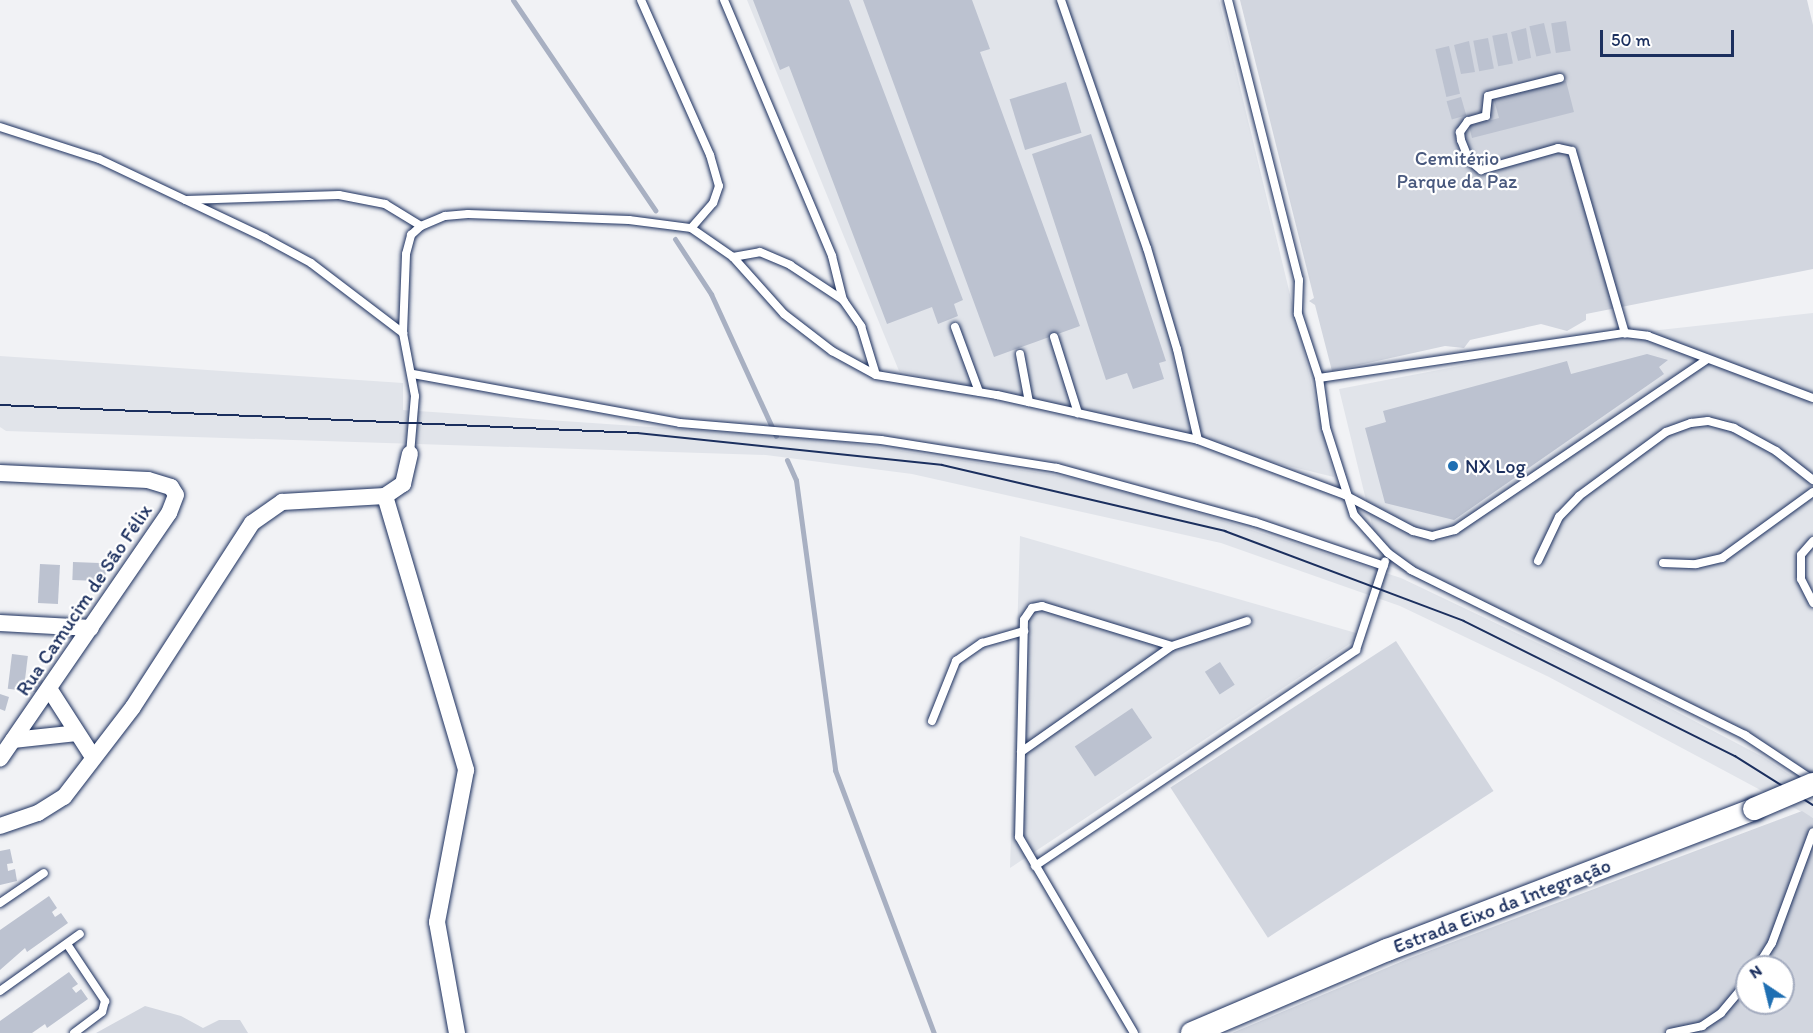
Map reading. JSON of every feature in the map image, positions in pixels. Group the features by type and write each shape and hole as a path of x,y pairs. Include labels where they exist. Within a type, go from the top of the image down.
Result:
{"main road":[{"name":"Estrada Eixo da Integração","path":"1192,1033 1387,950 1754,809 1813,782"}],"street":[{"path":"0,826 38,813 64,797 133,707 252,523 282,502 385,496 403,484 410,454"},
{"name":"Rua Camucim de São Félix","path":"0,473 148,480 164,484 175,492 176,502 50,690 1,756"},
{"path":"385,496 466,770 437,922 457,1033"},
{"path":"0,623 91,628"},
{"path":"50,690 93,757"},
{"path":"13,740 78,733"}],"lane":[{"path":"641,0 710,155 719,186 713,203 691,228"},
{"path":"724,0 832,256 843,300 861,326 876,375"},
{"path":"1060,0 1147,248 1178,349 1198,440"},
{"path":"1228,0 1299,280 1298,314 1319,378 1326,428 1345,495 1354,515 1388,553 1411,570 1745,735 1813,782"},
{"path":"1560,78 1488,96 1486,116 1468,121 1460,132 1461,140 1469,160 1481,170 1558,148 1572,151 1625,333"},
{"path":"0,126 99,159 311,263 403,333"},
{"path":"186,200 339,195 385,204 422,225"},
{"path":"410,454 414,422 413,374 403,333 406,254 411,235 422,225 445,216 489,214 629,220 691,228 733,257 784,314 832,351 876,375 980,392 1198,440 1345,495 1413,531 1432,536 1455,530 1708,359"},
{"path":"733,257 760,252 790,265 843,300"},
{"path":"955,327 980,392"},
{"path":"1319,378 1625,333 1648,336 1813,398"},
{"path":"1054,337 1078,413"},
{"path":"1020,354 1029,402"},
{"path":"413,374 680,423 881,441 1057,468 1255,522 1384,566"},
{"path":"1538,561 1559,518 1579,496 1666,432 1691,423 1708,421 1734,428 1776,451 1813,480"},
{"path":"1663,562 1696,564 1722,558 1813,492"},
{"path":"1813,541 1801,555 1801,579 1813,603"},
{"path":"1035,866 1356,650 1388,553"},
{"path":"1134,1033 1019,837 1023,631 1027,612 1042,606 1172,646"},
{"path":"1021,752 1172,646 1247,621"},
{"path":"932,721 956,661 982,643 1023,631"},
{"path":"1765,955 1772,944 1813,832"},
{"path":"0,903 44,873"},
{"path":"0,991 80,934"},
{"path":"67,944 105,1001 102,1012 74,1033"},
{"path":"1670,1033 1702,1026 1721,1013 1735,996"}],"shaded area":[{"path":"747,0 1219,0 1334,477 899,371"},
{"path":"1813,313 1813,778 1745,732 1381,562 1339,389 1632,333"},
{"path":"0,356 403,383 403,410 825,439 1073,478 1174,505 1401,578 1624,684 1763,757 1813,790 1813,818 1549,677 1400,606 1221,543 912,474 766,455 6,431 0,427"},
{"path":"1020,536 1363,635 1010,868"}],"green space":[{"name":"Cemitério Parque da Paz","path":"1240,0 1807,0 1813,25 1813,269 1586,314 1586,320 1567,331 1541,324 1470,340 1464,348 1445,346 1332,371 1315,305 1309,301 1314,298"},
{"path":"1396,641 1493,791 1268,938 1170,788"},
{"path":"1802,811 1813,818 1813,1033 1232,1033 1410,958"},
{"path":"145,1006 181,1016 203,1028 219,1020 240,1020 248,1033 96,1033"}],"building":[{"path":"753,0 849,0 963,300 954,304 958,316 938,324 932,307 887,324 789,66 780,70"},
{"path":"863,0 972,0 990,49 980,52 1080,326 994,357"},
{"path":"1566,21 1571,51 1556,53 1551,23"},
{"path":"1544,23 1551,53 1536,57 1529,26"},
{"path":"1526,28 1531,58 1518,61 1511,32"},
{"path":"1507,33 1513,63 1498,66 1492,36"},
{"path":"1488,38 1494,68 1479,71 1473,41"},
{"path":"1469,41 1475,72 1461,74 1454,45"},
{"path":"1449,46 1460,94 1446,97 1435,49"},
{"path":"1566,81 1574,112 1472,138 1469,126 1499,118 1494,100"},
{"path":"1066,82 1081,133 1025,150 1010,99"},
{"path":"1461,97 1466,115 1452,119 1447,101"},
{"path":"1091,134 1166,361 1159,363 1164,379 1133,389 1127,373 1106,380 1032,154"},
{"name":"NX Log","path":"1647,354 1668,360 1659,367 1664,374 1454,520 1385,503 1365,428 1386,422 1383,411 1567,361 1571,374"},
{"path":"73,562 106,563 105,581 72,580"},
{"path":"40,564 60,565 58,604 38,603"},
{"path":"12,654 28,656 24,691 8,689"},
{"path":"1220,662 1235,685 1220,694 1205,672"},
{"path":"30,678 43,680 41,693 28,691"},
{"path":"0,694 9,697 5,711 0,709"},
{"path":"1132,708 1152,738 1095,776 1075,747"},
{"path":"10,849 13,863 7,864 8,871 15,869 17,881 0,885 0,851"},
{"path":"49,896 57,908 52,912 55,917 61,913 68,923 27,952 25,948 0,970 0,930"},
{"path":"69,972 78,984 72,988 76,993 81,989 88,999 47,1028 45,1024 32,1033 0,1033 0,1021"}],"waterway":[{"path":"513,0 655,210"},
{"path":"675,239 711,294 776,436"},
{"path":"787,460 796,480 835,770 934,1033"}],"tram line":[{"path":"0,405 638,433 942,465 1225,531 1464,621 1735,756 1813,805"}],"place":[{"name":"NX Log","path":"1453,466"}]}
